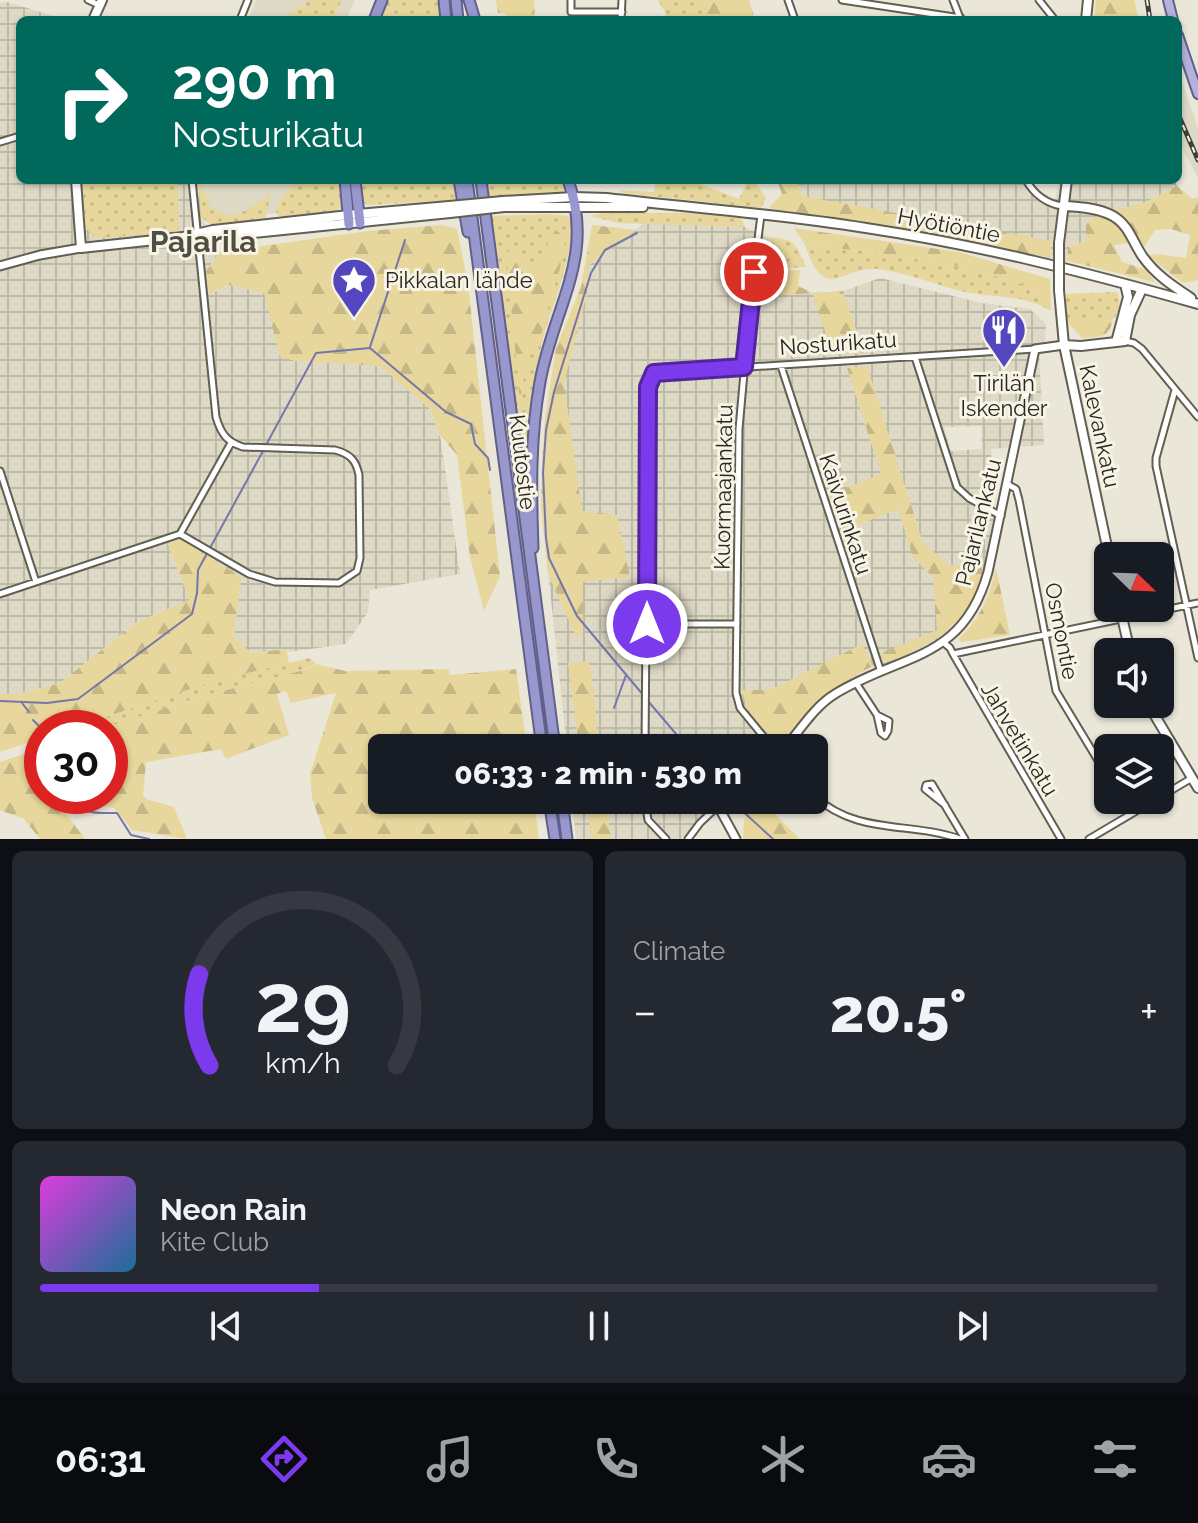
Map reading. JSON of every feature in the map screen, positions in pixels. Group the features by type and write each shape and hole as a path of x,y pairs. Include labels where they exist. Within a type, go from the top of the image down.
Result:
{"highway":[{"path":"346,184 354,219"},
{"path":"354,219 355,184"},
{"path":"460,184 503,450"},
{"name":"Kuutostie","path":"468,184 540,734"},
{"name":"Kuutostie","path":"482,184 553,734"},
{"path":"548,691 534,567 532,447 543,365 577,253 576,201 570,184"},
{"path":"551,814 555,839"},
{"path":"564,814 567,839"}],"main road":[{"path":"1182,47 1198,94"},
{"path":"76,184 81,248"},
{"name":"Kalevankatu","path":"1067,184 1059,243 1059,303 1064,345 1106,542"},
{"name":"Hyötiöntie","path":"81,248 197,235 213,230 504,204 576,201 689,207 865,228 1070,268 1198,303"},
{"path":"1064,206 1097,210 1115,217 1155,272 1198,303"},
{"path":"1121,342 1128,297 1125,284"},
{"path":"1121,342 1142,289"},
{"path":"1064,345 1121,342"},
{"path":"1156,718 1198,788"}],"street":[{"path":"88,0 101,3"},
{"path":"571,0 571,12 622,12"},
{"path":"622,0 622,16"},
{"path":"842,0 942,16"},
{"path":"1039,0 1052,16"},
{"path":"180,534 249,574 275,582 339,583 357,571 360,558 359,475 357,464 348,454 335,450 243,447 224,437 216,417 192,184"},
{"path":"1029,184 1047,201 1064,206"},
{"name":"Kuormaajankatu","path":"761,214 739,429 737,700 761,734"},
{"path":"0,266 29,257 81,248"},
{"path":"1121,342 1134,343 1142,349 1198,417"},
{"name":"Nosturikatu","path":"645,734 648,387 654,373 1064,345"},
{"name":"Pajarilankatu","path":"797,734 829,697 914,659 943,642 965,621 979,599 1001,516 1035,349"},
{"path":"915,357 957,487 969,498 1001,516"},
{"name":"Kaivurinkatu","path":"781,366 881,672"},
{"path":"1175,390 1156,458 1198,658"},
{"path":"0,594 180,534 231,443"},
{"path":"0,471 36,582"},
{"name":"Osmontie","path":"1007,484 1016,489 1056,691 1094,754"},
{"path":"1174,609 1198,603"},
{"path":"953,654 1108,622"},
{"path":"647,624 737,624"},
{"name":"Jahvetinkatu","path":"943,642 950,648 1061,839"},
{"path":"856,683 877,715"},
{"path":"1174,789 1192,778"},
{"path":"945,805 958,838"},
{"path":"828,806 841,816 856,821 958,838"},
{"path":"647,814 648,820 666,839"},
{"path":"688,839 710,814"},
{"path":"722,814 736,839"},
{"path":"1089,839 1130,815"}],"shaded area":[{"path":"256,0 355,0 348,16 250,16"},
{"path":"7,2 54,16 16,16 16,184 83,184 85,227 179,232 178,184 198,184 202,218 220,252 206,271 210,295 228,285 265,293 296,361 381,366 431,410 441,440 460,574 370,590 368,612 346,644 289,652 286,649 251,653 234,638 241,577 180,539 168,544 190,600 137,622 60,683 18,694 0,694 0,3"},
{"path":"1182,82 1198,128 1198,178 1182,148"},
{"path":"198,184 315,184 287,213 202,218"},
{"path":"778,184 1033,184 1054,202 1059,184 1177,186 1144,203 1097,216 1086,241 1068,247 1067,261 769,208 782,194"},
{"path":"644,223 745,227 770,238 760,296 843,291 880,278 982,303 1030,309 1046,324 1045,342 1039,351 1044,445 991,449 993,485 990,513 994,516 989,550 970,605 941,637 891,663 873,666 860,673 816,706 792,734 565,734 541,506 545,418 589,285 589,265","holes":["981,426 982,449 951,451 944,427"]},
{"path":"573,814 703,814 682,839 576,839"}],"green space":[{"path":"310,0 341,0 335,16 288,15"},
{"path":"386,0 438,0 440,16 380,16"},
{"path":"496,0 534,0 535,16 498,13"},
{"path":"658,0 702,0 702,16 665,16"},
{"path":"702,0 749,0 754,16 702,16"},
{"path":"1096,0 1134,0 1138,16 1094,16"},
{"path":"83,184 178,184 179,232 95,238 85,227"},
{"path":"198,184 202,184 211,210 215,208 229,215 251,207 271,193 264,223 215,228 201,217"},
{"path":"293,184 340,184 341,208 323,216 283,221 276,212"},
{"path":"359,184 455,184 459,200 367,205 362,201"},
{"path":"487,184 564,184 563,195 489,199"},
{"path":"655,184 700,184 739,199 746,184 756,184 766,198 761,208 623,193 619,190 654,192"},
{"path":"778,184 798,184 802,196 1052,241 1050,257 769,208 782,194"},
{"path":"1177,186 1193,199 1198,197 1198,280 1183,283 1148,256 1156,254 1186,258 1190,235 1171,229 1155,230 1144,247 1134,230 1114,210 1144,203"},
{"path":"602,213 684,213 741,218 745,227 619,223 590,216"},
{"path":"491,216 568,216 571,220 571,237 565,269 537,365 526,496"},
{"path":"1097,216 1117,225 1130,243 1114,245 1122,262 1147,270 1155,282 1067,261 1068,247 1086,241 1086,224"},
{"path":"442,225 457,229 468,284 500,576 484,611 470,557 457,455 439,434 431,410 380,366 296,361 280,357 264,293 228,285 209,295 206,271 220,252 368,231"},
{"path":"592,225 636,230 589,265 589,285 564,383 582,511 617,515 630,577 583,582 583,632 576,637 548,574 541,506 542,463 545,418 556,348 581,287"},
{"path":"551,227 566,237 562,261 539,340 528,351 520,402 506,251 534,263 546,253"},
{"path":"794,228 959,252 1050,279 1051,302 1007,279 973,270 805,244"},
{"path":"770,238 790,241 806,267 764,270"},
{"path":"805,244 936,262 1007,279 1051,302 1051,311 1029,301 961,291 877,269 829,279 816,270"},
{"path":"764,270 800,270 798,286 813,293 843,291 864,353 833,354 812,293 760,297"},
{"path":"1117,292 1120,307 1113,319 1074,318 1069,324 1066,294"},
{"path":"1073,318 1113,319 1106,333 1082,338 1069,324"},
{"path":"867,366 923,543 949,565 984,566 971,602 962,616 939,636 891,663 883,660 881,653 937,630 933,577 913,557 898,509 842,531 830,494 881,474 847,368"},
{"path":"180,539 241,577 234,638 251,653 286,649 289,663 218,680 127,710 24,710 24,744 0,752 0,694 18,694 60,683 137,622 189,600 168,544"},
{"path":"996,568 1010,635 962,642 958,639 983,607"},
{"path":"862,644 873,666 835,690 793,734 765,734 751,715 742,690 770,690"},
{"path":"310,658 316,664 128,720 127,710 218,680"},
{"path":"589,661 597,734 577,734 568,663"},
{"path":"316,664 345,671 449,669 450,675 516,669 525,734 368,734 368,814 536,814 539,839 326,839 312,798 310,774 336,693 291,703 286,691 277,694 289,735 226,759 221,749 146,762 143,795 146,799 174,807 187,839 132,830 119,814 128,814 128,720 203,696 304,670"},
{"path":"24,754 24,814 66,814 85,839 40,839 24,819 0,810 0,762"},
{"path":"588,814 607,814 611,839 591,839"},
{"path":"746,814 774,814 800,839 743,839"}],"waterway":[{"path":"637,233 605,250 591,273 554,392 546,430 543,473 549,558 577,616 644,696"},
{"path":"370,347 405,240"},
{"path":"266,445 316,353 370,348 446,412 471,424 475,444 488,458 490,470"},
{"path":"0,701 47,703 78,699 192,614 198,570 263,451"},
{"path":"614,708 626,675"},
{"path":"648,701 676,734"},
{"path":"22,703 27,710"},
{"path":"118,814 131,835 149,839"},
{"path":"746,814 773,839"}],"railway":[{"path":"1147,0 1149,16"},
{"path":"1182,123 1198,160"}],"place":[{"name":"Pikkalan lähde","path":"354,319"},
{"name":"Tirilän Iskender","path":"1004,369"}],"district":[{"name":"Pajarila","path":"203,241"}],"route":[{"path":"647,624 648,387 654,373 744,367 754,272"}]}
